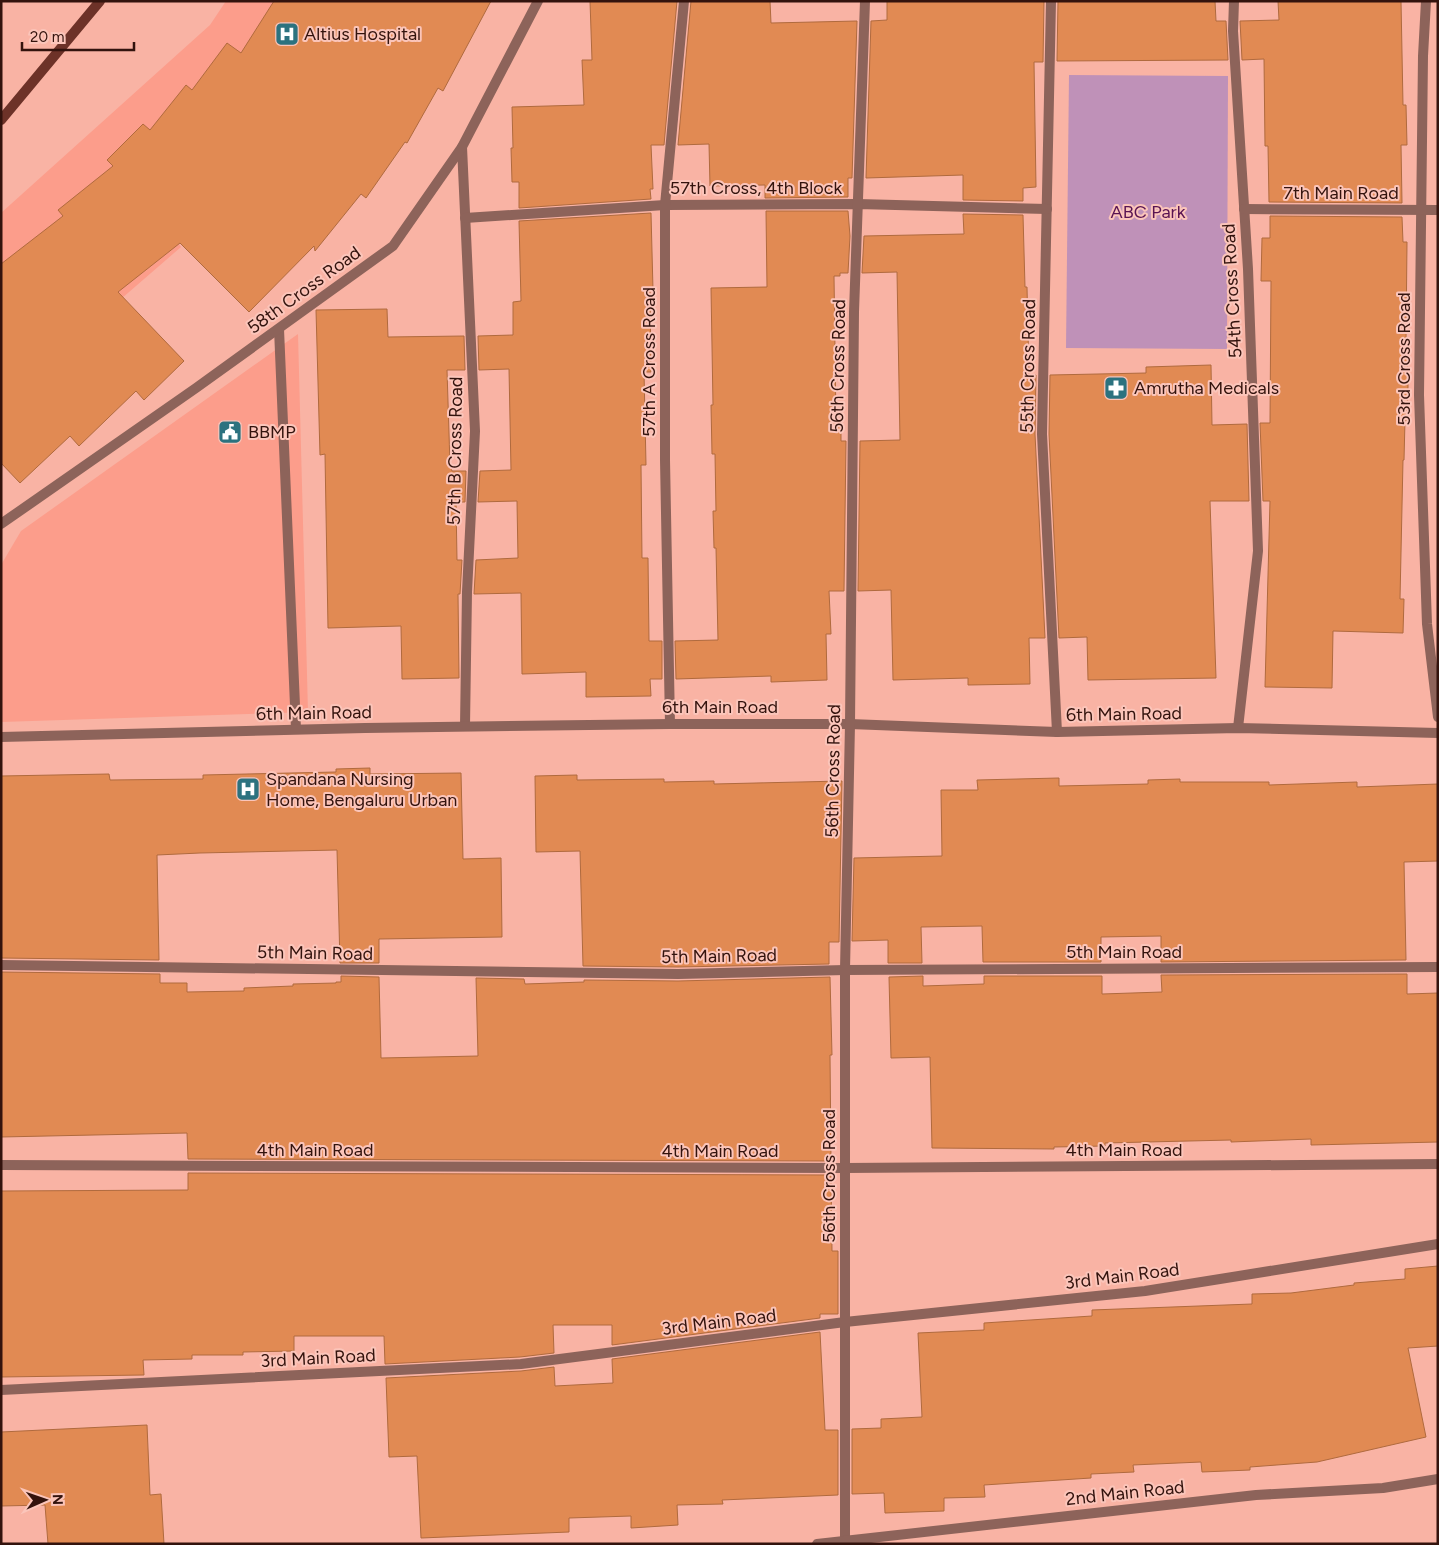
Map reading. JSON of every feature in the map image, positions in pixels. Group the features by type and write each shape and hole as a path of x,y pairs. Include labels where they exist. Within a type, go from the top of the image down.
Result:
{"main road":[{"path":"1,120 100,1"}],"street":[{"name":"58th Cross Road","path":"1,524 393,246 462,147 538,1"},
{"name":"57th A Cross Road","path":"670,724 665,460 665,204 684,1"},
{"name":"56th Cross Road","path":"845,1541 845,970 850,724 854,312 864,1"},
{"name":"55th Cross Road","path":"1051,1 1042,434 1057,732"},
{"name":"54th Cross Road","path":"1234,1 1233,31 1249,278 1258,552 1238,728"},
{"name":"53rd Cross Road","path":"1426,1 1423,56 1418,395 1426,624 1438,717"},
{"name":"57th B Cross Road","path":"462,147 476,431 467,592 465,726"},
{"name":"57th Cross, 4th Block","path":"465,218 665,204 858,204 1047,209"},
{"name":"7th Main Road","path":"1244,209 1438,210"},
{"path":"278,329 296,729"},
{"name":"6th Main Road","path":"1,737 296,729 670,724 850,724 1057,732 1238,728 1438,734"},
{"name":"5th Main Road","path":"1,965 678,974 845,970 1438,967"},
{"name":"4th Main Road","path":"1,1165 845,1168 1438,1164"},
{"name":"3rd Main Road","path":"1,1390 520,1364 845,1322 1146,1291 1438,1244"},
{"name":"2nd Main Road","path":"817,1544 1256,1495 1382,1488 1438,1478"}],"shaded area":[{"path":"226,1 388,1 171,231 181,247 1,403 1,213 210,25"},
{"name":"BBMP","path":"298,334 308,712 1,722 1,565 21,531"}],"green space":[{"name":"ABC Park","path":"1069,75 1228,76 1227,349 1066,348"}],"building":[{"path":"274,1 491,1 443,91 438,88 407,143 405,142 366,198 361,194 315,251 314,246 249,312 180,243 118,292 184,361 144,400 136,391 79,446 70,436 20,483 1,463 1,264 63,216 58,210 113,166 107,160 143,124 150,130 186,85 192,90 227,43 241,53"},
{"path":"590,1 677,1 664,145 651,145 653,189 650,189 651,199 519,208 519,182 512,182 512,107 584,105 582,60 592,60"},
{"path":"691,1 770,1 771,23 857,21 852,178 848,178 848,197 765,198 765,185 710,186 709,144 678,145"},
{"path":"887,1 1044,1 1043,62 1034,62 1036,187 1023,188 1023,201 963,200 963,175 866,178 871,21 887,20"},
{"path":"1058,1 1215,1 1216,21 1226,21 1228,60 1057,61"},
{"path":"1278,1 1401,1 1403,105 1406,105 1407,145 1401,145 1402,203 1269,202 1268,146 1265,146 1264,59 1242,60 1240,21 1279,20"},
{"path":"766,211 848,211 850,236 848,273 840,273 840,276 834,276 836,424 841,424 841,441 846,441 844,591 829,591 831,634 826,634 827,680 771,682 771,676 676,679 675,641 718,640 716,548 714,548 713,511 716,511 715,454 712,454 711,288 767,287"},
{"path":"651,213 653,290 650,290 651,372 644,372 646,465 641,465 642,558 648,558 649,641 662,641 662,679 650,679 651,696 586,697 586,672 522,674 521,593 474,594 476,560 518,558 517,501 478,502 480,471 511,470 509,369 479,370 478,336 513,335 513,302 521,301 519,221"},
{"path":"963,214 1023,215 1029,375 1036,375 1035,434 1045,638 1029,638 1030,684 968,685 968,678 893,680 891,590 858,591 860,441 900,440 897,272 862,273 864,236 964,234"},
{"path":"1270,216 1402,217 1403,242 1407,242 1406,342 1408,386 1403,460 1400,599 1404,599 1403,633 1333,631 1332,688 1265,687 1270,501 1263,501 1260,423 1270,423 1271,281 1261,281 1262,238 1270,238"},
{"path":"387,309 388,337 464,336 465,370 447,370 450,465 452,471 466,471 465,502 456,502 457,560 462,560 460,594 458,594 459,678 402,679 401,626 328,628 325,454 320,455 316,310"},
{"path":"1211,365 1212,425 1247,424 1249,501 1210,501 1216,678 1088,680 1087,637 1059,638 1049,434 1050,375 1146,373 1146,367"},
{"path":"370,768 370,774 461,773 463,859 501,858 502,937 379,939 379,963 340,963 337,850 200,853 157,855 159,960 1,958 1,776 109,774 110,780 203,779 203,775 336,772 336,769"},
{"path":"577,775 577,780 664,779 664,782 714,781 714,784 842,781 839,942 829,942 829,964 678,967 583,966 580,851 536,852 535,776"},
{"path":"1059,778 1059,786 1148,784 1148,780 1180,779 1180,782 1269,782 1269,785 1357,782 1357,787 1438,784 1438,861 1404,862 1406,960 1161,962 1161,936 1101,937 1101,962 983,962 982,926 921,927 922,963 888,963 888,940 852,941 854,858 942,856 941,790 978,790 977,780"},
{"path":"1,972 160,974 160,983 187,983 187,992 244,991 244,988 336,983 341,982 341,976 379,977 381,1058 478,1056 476,978 524,979 525,984 584,982 584,980 678,981 830,977 832,1055 830,1055 831,1161 188,1159 187,1133 1,1137"},
{"path":"1407,974 1407,994 1438,993 1438,1142 1311,1145 1311,1139 1105,1143 1105,1146 1054,1147 1054,1149 932,1148 930,1057 891,1058 889,977 923,976 923,986 984,984 984,976 1102,976 1102,994 1162,992 1161,975"},
{"path":"188,1173 831,1175 832,1251 838,1251 838,1314 820,1314 820,1318 612,1345 612,1325 553,1325 554,1353 520,1357 385,1364 384,1336 294,1336 294,1351 243,1352 243,1355 192,1355 192,1359 143,1360 144,1375 1,1377 1,1191 188,1190"},
{"path":"1438,1266 1438,1346 1408,1348 1426,1437 1317,1462 1250,1467 1250,1470 1202,1472 1201,1462 1133,1465 1134,1472 1091,1474 1091,1478 984,1485 985,1497 944,1498 944,1511 885,1513 884,1493 852,1494 852,1429 881,1428 881,1419 922,1417 918,1333 984,1330 984,1323 1092,1316 1092,1310 1252,1304 1252,1294 1291,1293 1354,1285 1354,1283 1405,1279 1405,1269"},
{"path":"820,1332 825,1430 838,1430 838,1495 722,1500 723,1504 677,1505 678,1525 631,1528 631,1516 569,1518 569,1532 421,1538 417,1456 389,1457 386,1378 521,1371 554,1367 555,1386 613,1383 612,1359"},
{"path":"147,1425 150,1495 161,1494 164,1544 48,1544 45,1505 1,1506 1,1432"}],"place":[{"name":"Altius Hospital","path":"287,34"},
{"name":"Amrutha Medicals","path":"1116,388"},
{"name":"BBMP","path":"230,432"},
{"name":"Spandana Nursing Home, Bengaluru Urban","path":"248,789"}]}
